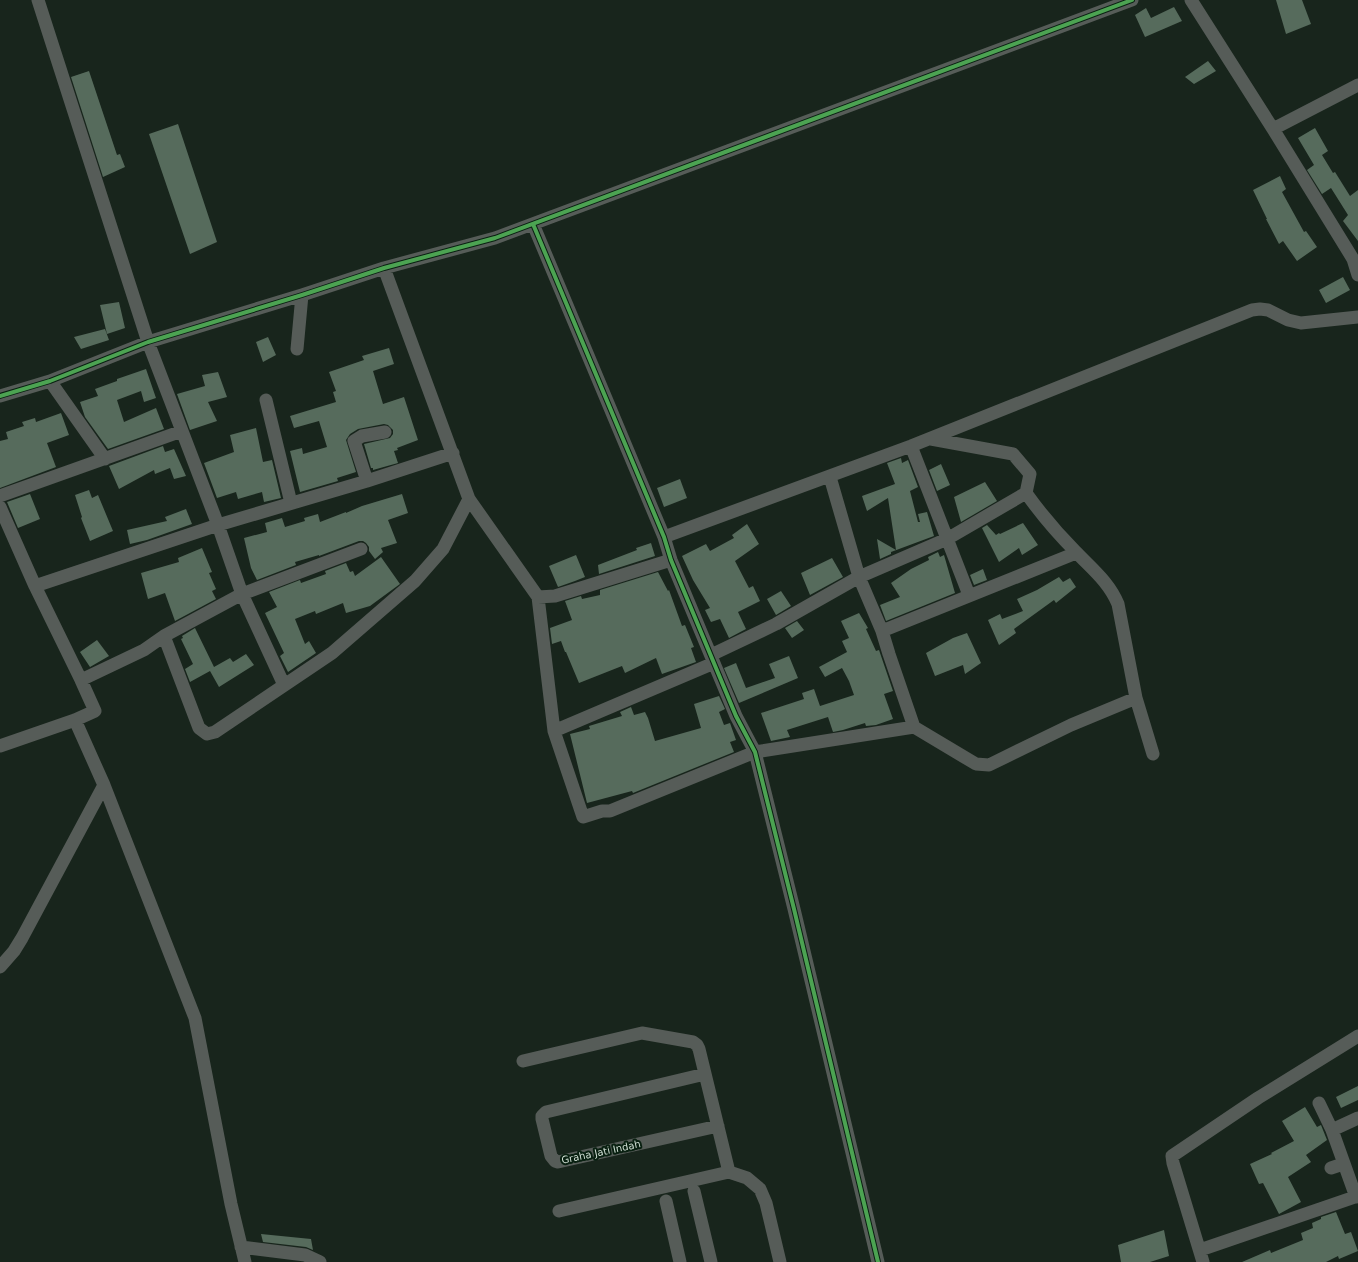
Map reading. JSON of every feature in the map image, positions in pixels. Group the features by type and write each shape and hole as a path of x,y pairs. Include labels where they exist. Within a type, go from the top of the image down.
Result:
{"street":[{"path":"38,0 148,342 218,525 242,594 284,685"},
{"path":"0,396 50,381 148,342 302,296 384,268 494,238 1132,0"},
{"path":"1191,0 1355,257 1358,275"},
{"path":"1273,129 1358,85"},
{"path":"532,224 664,537 671,560 736,716 755,752 878,1262"},
{"path":"384,268 469,499 538,597 554,731 584,817 610,811 755,752 914,727 976,764 989,765 1071,725 1136,698"},
{"path":"297,349 302,296"},
{"path":"664,537 931,439 1252,310 1268,310 1288,320 1301,323 1358,317"},
{"path":"50,381 105,459"},
{"path":"266,400 291,503"},
{"path":"0,496 182,431"},
{"path":"367,481 354,441 362,436 385,432"},
{"path":"931,439 1013,454 1030,474 1026,493 1038,510 1076,553 1106,582 1114,594 1118,604 1136,698 1152,754"},
{"path":"911,446 969,595"},
{"path":"36,586 218,525 367,481 453,453"},
{"path":"830,477 859,577 882,631 914,727"},
{"path":"554,731 713,659 859,577 947,540 1026,493"},
{"path":"164,636 199,728 207,734 215,732 332,653 415,581 443,550 469,499"},
{"path":"0,508 95,711 75,720 0,746"},
{"path":"81,680 144,650 164,636 242,594 328,563 361,549"},
{"path":"882,631 1076,553"},
{"path":"538,597 555,596 671,560"},
{"path":"75,720 104,785 195,1018 231,1204 245,1262"},
{"path":"0,967 14,951 22,938 104,785"},
{"path":"523,1060 642,1033 693,1042 699,1049 729,1172"},
{"path":"1319,1103 1332,1130 1337,1166 1357,1196 1202,1256 1172,1156 1258,1098 1358,1036"},
{"name":"Graha Jati Indah","path":"705,1074 546,1112 542,1116 542,1119 551,1156 558,1162 718,1126"},
{"path":"1332,1130 1358,1118"},
{"path":"559,1211 729,1172 747,1178 760,1189 766,1203 780,1262"},
{"path":"694,1191 711,1262"},
{"path":"666,1201 680,1262"},
{"path":"241,1247 305,1255 320,1262"}],"building":[{"path":"1276,0 1302,0 1311,24 1286,34"},
{"path":"1174,7 1182,21 1145,37 1135,15 1146,8 1151,18"},
{"path":"1208,61 1216,71 1194,84 1185,77"},
{"path":"89,71 117,155 120,154 125,167 103,177 71,77"},
{"path":"178,124 217,242 190,254 149,134"},
{"path":"1315,128 1328,151 1322,155 1333,173 1335,172 1350,196 1358,190 1358,241 1343,221 1348,215 1331,188 1322,194 1307,170 1314,165 1298,138"},
{"path":"1280,176 1286,189 1282,192 1304,232 1306,231 1317,247 1297,261 1283,241 1279,244 1253,190"},
{"path":"1343,277 1350,290 1326,303 1319,290"},
{"path":"119,302 125,328 107,334 100,305"},
{"path":"105,329 109,340 81,349 74,337"},
{"path":"268,337 276,355 263,362 256,342"},
{"path":"389,348 394,364 373,371 383,404 404,397 418,440 397,448 398,450 394,451 398,463 373,470 373,468 371,468 364,444 390,438 393,434 393,430 388,425 384,424 358,429 350,434 346,440 356,472 337,478 338,481 300,492 290,451 302,448 303,454 327,447 319,421 294,428 290,416 336,402 333,392 336,391 329,372 364,360 362,356"},
{"path":"146,369 156,398 144,402 141,391 117,400 124,422 156,408 164,429 108,449 85,417 80,402 98,396 95,389 117,381 117,379"},
{"path":"218,372 227,397 208,402 217,421 190,430 177,394 205,386 202,375"},
{"path":"61,413 69,435 47,443 56,467 0,488 0,441 8,439 6,432 24,426 22,422 35,418 36,422"},
{"path":"256,428 263,462 272,460 281,498 264,502 262,492 238,499 236,492 217,498 204,463 234,452 230,435"},
{"path":"163,446 165,452 174,449 186,476 174,479 170,468 155,474 154,470 119,489 109,466"},
{"path":"901,458 902,463 908,460 918,487 910,491 918,522 920,522 918,514 927,512 934,536 891,552 891,554 880,559 877,539 896,550 888,498 867,511 862,496 895,484 887,463"},
{"path":"941,464 950,485 937,491 929,470"},
{"path":"680,479 687,498 664,507 657,488"},
{"path":"985,482 997,501 961,522 954,497"},
{"path":"89,490 92,498 98,495 113,531 90,541 81,518 82,517 75,495"},
{"path":"30,494 40,519 18,528 7,502"},
{"path":"402,494 408,513 388,520 397,543 381,548 383,552 375,559 369,551 369,547 366,543 359,541 319,556 295,562 296,565 257,580 251,568 244,538 267,532 265,523 282,518 285,527 305,521 304,518 318,514 320,522 362,506"},
{"path":"186,509 192,524 147,540 130,544 127,530 167,521 165,517"},
{"path":"1023,523 1038,545 1022,555 1019,548 999,562 982,528 987,525 996,535"},
{"path":"747,524 759,544 735,561 749,588 753,586 760,601 738,612 746,629 729,638 720,619 711,622 705,610 710,608 693,580 682,556 706,544 710,551 734,538 732,535"},
{"path":"651,543 655,556 599,574 598,565"},
{"path":"202,548 212,572 209,573 216,589 212,591 216,599 175,621 165,593 148,599 141,573 179,562 178,558"},
{"path":"938,552 940,557 944,555 955,593 886,621 880,605 900,597 891,583 911,569 929,560 928,557"},
{"path":"576,555 585,577 558,587 549,566"},
{"path":"381,557 400,584 370,606 346,613 343,603 316,614 315,611 295,619 305,644 309,641 316,653 288,672 280,656 284,653 265,613 277,607 269,592 300,580 301,583 326,574 325,571 346,563 350,572 353,571 355,576"},
{"path":"832,558 843,577 810,595 801,573"},
{"path":"983,569 987,580 974,585 970,575"},
{"path":"658,572 668,591 669,590 682,626 685,625 694,647 691,648 696,662 662,674 656,658 625,673 622,666 579,683 561,641 552,644 550,628 572,620 565,601 581,596 582,599 600,595 600,590"},
{"path":"1059,577 1063,582 1070,578 1076,587 1056,603 1054,600 1014,629 1016,633 999,645 988,620 1000,614 1002,619 1023,611 1017,599 1037,590"},
{"path":"781,591 791,606 776,615 767,599"},
{"path":"859,613 868,628 866,629 876,651 879,650 893,691 884,694 893,719 876,725 866,726 865,723 833,732 828,717 787,730 790,737 771,741 761,713 804,699 802,693 814,689 820,706 854,695 842,668 825,677 819,667 847,652 842,641 849,638 841,621"},
{"path":"797,621 804,630 792,638 785,628"},
{"path":"195,628 214,667 230,658 233,662 246,654 254,665 219,687 210,671 190,682 185,669 193,664 181,639 183,638 182,636"},
{"path":"967,633 981,663 965,674 963,665 935,676 926,653 953,638"},
{"path":"97,640 109,656 90,667 80,652"},
{"path":"789,656 798,678 739,703 724,668 736,663 746,688 775,678 769,664"},
{"path":"719,696 725,709 719,712 724,725 730,723 736,740 730,742 734,752 633,793 632,791 587,803 570,734 590,729 589,726 622,716 620,712 631,707 634,715 645,712 655,741 701,728 694,704"},
{"path":"1358,1086 1358,1100 1341,1108 1336,1097"},
{"path":"1305,1107 1317,1127 1321,1125 1327,1140 1306,1155 1311,1162 1288,1177 1301,1202 1279,1214 1263,1183 1259,1184 1250,1164 1272,1154 1271,1153 1294,1141 1282,1121"},
{"path":"1336,1212 1345,1234 1351,1232 1358,1251 1339,1259 1338,1256 1326,1262 1242,1262 1270,1250 1271,1253 1303,1240 1301,1233 1313,1228 1312,1223 1321,1219 1321,1217"},
{"path":"1164,1230 1169,1256 1150,1262 1121,1262 1118,1245"},
{"path":"261,1234 311,1239 313,1250 306,1247 263,1242"}],"cycle path":[{"path":"0,396 50,381 148,342 302,295 384,268 495,238 1132,0"},
{"path":"533,224 664,537 671,560 736,716 755,752 878,1262"}]}
